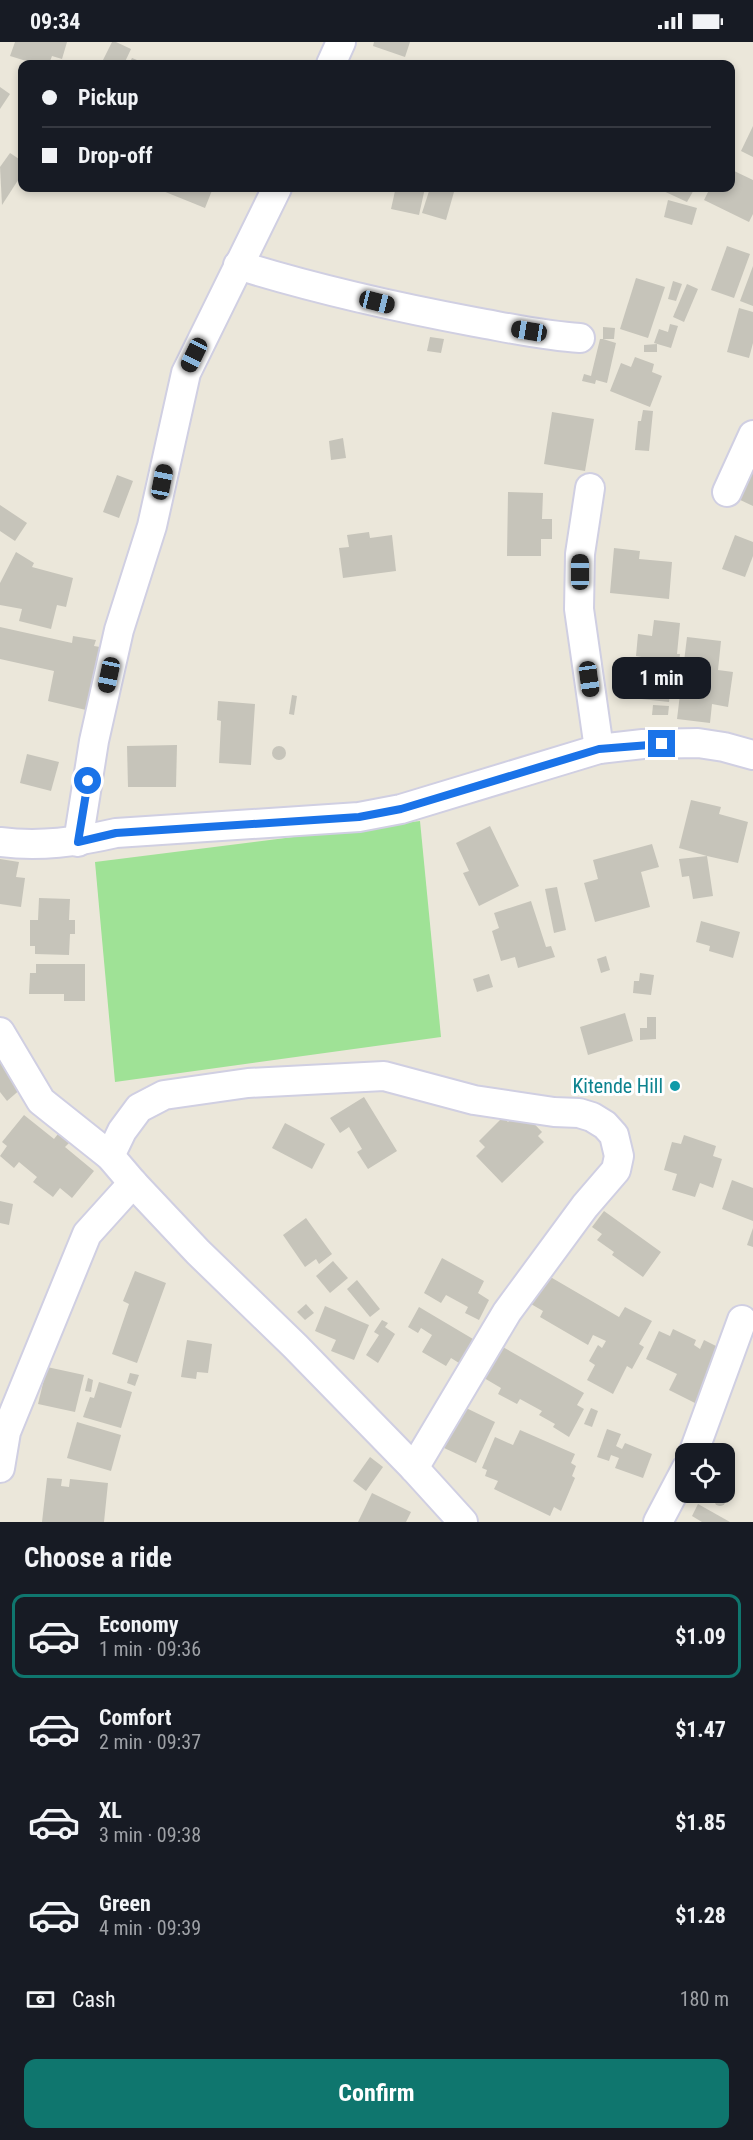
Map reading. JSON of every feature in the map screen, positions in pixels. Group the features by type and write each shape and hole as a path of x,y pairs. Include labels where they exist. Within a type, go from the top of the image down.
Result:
{"street":[{"path":"333,60 341,42"},
{"path":"78,842 94,741 116,641 153,526 186,373 237,265 264,218 275,192"},
{"path":"237,265 418,312 580,338"},
{"path":"727,492 753,435"},
{"path":"590,488 580,554 579,609 599,749"},
{"path":"0,842 23,845 78,842 116,833 369,815 401,809 599,749 644,744 698,743 753,755"},
{"path":"0,1032 41,1101 110,1156 198,1252 295,1346 414,1468 463,1522"},
{"path":"110,1156 122,1131 139,1108 164,1095 248,1083 384,1076 474,1100 554,1112 579,1113 605,1125 614,1135 619,1156 616,1170 585,1206 507,1311 414,1468"},
{"path":"0,1468 6,1432 87,1234 133,1183"},
{"path":"697,1443 741,1320"},
{"path":"658,1522 675,1490"}],"green space":[{"path":"420,821 441,1037 115,1082 95,862"}],"building":[{"path":"15,42 67,42 62,59 52,56 50,60 23,60 10,56"},
{"path":"112,42 131,49 126,60 103,60"},
{"path":"374,42 410,42 405,57 373,46"},
{"path":"0,87 10,94 0,109"},
{"path":"753,126 753,157 741,151"},
{"path":"10,153 18,158 18,180 2,205 0,167"},
{"path":"735,171 753,180 753,214 749,222 704,200 708,192 735,192"},
{"path":"165,192 211,192 205,208"},
{"path":"395,192 424,192 419,215 391,209"},
{"path":"429,192 454,192 446,220 422,213"},
{"path":"666,192 693,192 687,202"},
{"path":"668,200 697,208 692,225 664,217"},
{"path":"727,246 750,254 734,298 711,290"},
{"path":"753,266 753,306 740,301"},
{"path":"636,278 665,287 648,338 620,329"},
{"path":"673,281 682,284 676,301 668,299"},
{"path":"687,284 698,289 684,322 673,317"},
{"path":"739,308 753,312 753,343 749,358 727,352"},
{"path":"670,324 678,326 671,348 654,343 659,329 668,332"},
{"path":"603,327 615,328 614,339 603,339"},
{"path":"430,337 444,339 441,353 427,351"},
{"path":"600,339 616,343 607,383 596,380 595,384 582,381 584,374 591,376"},
{"path":"657,344 657,352 644,352 644,345"},
{"path":"635,357 654,364 652,372 662,376 650,407 610,391 621,363 631,367"},
{"path":"643,410 653,411 649,451 635,450 638,421 641,421"},
{"path":"552,412 594,419 585,471 544,464"},
{"path":"343,438 346,458 331,460 329,441"},
{"path":"753,464 753,506 736,498"},
{"path":"117,475 133,481 119,518 103,512"},
{"path":"508,492 543,493 542,519 552,519 552,539 541,539 541,556 507,556"},
{"path":"0,505 27,523 15,541 0,531"},
{"path":"369,532 370,538 392,535 396,571 343,578 339,548 349,547 347,535"},
{"path":"735,535 753,542 753,556 745,577 722,569"},
{"path":"614,548 640,551 639,559 672,562 669,599 610,593"},
{"path":"16,552 34,563 32,567 73,578 66,607 57,605 51,629 19,621 22,609 0,605 0,583"},
{"path":"654,620 680,623 677,681 672,680 669,702 641,699 643,681 632,680 633,663 646,664 647,658 636,656 638,634 652,636"},
{"path":"0,627 72,643 73,636 96,640 94,646 100,647 86,710 48,701 54,671 0,659"},
{"path":"687,637 721,641 718,670 733,672 728,707 712,704 710,723 677,719"},
{"path":"292,695 297,696 294,715 289,714"},
{"path":"218,701 255,704 251,765 219,763 221,721 217,720"},
{"path":"653,705 669,706 668,715 652,715"},
{"path":"177,745 176,787 128,787 127,746"},
{"path":"276,746 282,746 286,753 282,760 276,760 272,756 272,750"},
{"path":"27,754 59,762 51,791 20,783"},
{"path":"691,800 721,807 719,814 748,822 738,863 679,848"},
{"path":"490,826 519,886 479,906 463,873 469,871 456,843"},
{"path":"652,844 659,867 641,872 650,907 595,922 584,883 598,879 593,860"},
{"path":"707,856 713,896 693,899 689,876 682,877 679,859"},
{"path":"0,859 19,862 16,877 25,878 21,907 0,904"},
{"path":"557,887 566,930 554,933 545,889"},
{"path":"39,898 70,899 69,920 75,920 75,934 70,934 69,955 35,954 35,946 30,946 30,920 38,920"},
{"path":"531,901 546,947 551,946 555,957 518,968 515,957 501,961 492,931 499,928 494,913"},
{"path":"701,921 740,932 733,958 709,951 710,946 696,942"},
{"path":"606,956 610,970 601,973 597,959"},
{"path":"36,964 85,964 85,1001 64,1001 64,994 29,994 30,973 36,973"},
{"path":"640,973 654,975 651,995 633,993 634,981 639,981"},
{"path":"489,974 493,987 477,992 473,979"},
{"path":"625,1013 633,1041 588,1055 580,1027"},
{"path":"647,1017 656,1017 656,1039 640,1040 640,1028 647,1028"},
{"path":"0,1061 22,1088 7,1101 0,1092"},
{"path":"364,1097 397,1151 368,1169 357,1152 362,1149 349,1127 340,1133 330,1118"},
{"path":"521,1110 542,1132 538,1136 544,1142 502,1183 476,1156 485,1147 479,1141 503,1117 508,1122"},
{"path":"24,1115 54,1139 58,1134 69,1143 65,1147 94,1171 72,1198 60,1188 53,1197 33,1182 37,1177 19,1162 14,1168 0,1156 7,1146 2,1142"},
{"path":"285,1123 325,1144 312,1169 272,1148"},
{"path":"684,1135 716,1146 713,1156 722,1159 713,1188 700,1183 695,1197 672,1190 677,1174 664,1170 672,1142 681,1144"},
{"path":"732,1180 753,1188 753,1221 722,1209"},
{"path":"0,1201 13,1204 9,1225 0,1223"},
{"path":"604,1211 661,1252 643,1277 612,1255 614,1252 597,1240 602,1234 592,1227"},
{"path":"306,1218 332,1254 319,1264 316,1259 305,1267 283,1235"},
{"path":"753,1228 753,1247 747,1245"},
{"path":"442,1258 484,1281 478,1293 489,1300 479,1320 465,1313 468,1307 446,1295 441,1303 424,1293"},
{"path":"333,1261 348,1278 330,1293 316,1276"},
{"path":"135,1271 166,1283 137,1363 112,1354 129,1304 123,1301"},
{"path":"547,1275 619,1317 625,1307 652,1321 639,1344 644,1347 632,1369 627,1366 613,1394 587,1380 595,1365 589,1361 598,1345 602,1348 606,1341 593,1335 588,1345 540,1317 543,1311 531,1304"},
{"path":"357,1280 380,1309 370,1317 347,1289"},
{"path":"306,1304 314,1313 305,1320 297,1312"},
{"path":"325,1306 369,1325 354,1360 331,1351 336,1340 315,1331"},
{"path":"419,1307 473,1339 459,1363 451,1358 446,1366 422,1352 432,1335 421,1328 418,1333 408,1327"},
{"path":"382,1320 388,1323 385,1327 395,1334 378,1363 366,1355 379,1335 374,1332"},
{"path":"673,1329 696,1340 694,1345 700,1349 704,1340 720,1348 695,1403 669,1390 677,1374 646,1359 659,1331 670,1336"},
{"path":"187,1340 212,1344 208,1373 197,1372 196,1379 181,1377"},
{"path":"501,1346 584,1393 577,1405 584,1409 569,1437 553,1427 555,1424 539,1415 542,1411 520,1399 517,1404 498,1394 501,1388 484,1378"},
{"path":"47,1367 84,1375 75,1412 38,1404"},
{"path":"130,1373 139,1375 135,1386 127,1383"},
{"path":"88,1378 93,1380 91,1392 85,1391"},
{"path":"99,1382 132,1392 121,1428 83,1417 90,1397 94,1398"},
{"path":"462,1406 495,1422 476,1463 442,1447"},
{"path":"591,1408 598,1411 592,1427 584,1424"},
{"path":"77,1422 121,1435 111,1471 67,1458"},
{"path":"607,1429 621,1434 616,1446 622,1449 625,1443 652,1454 643,1478 615,1468 619,1458 611,1455 609,1461 597,1457"},
{"path":"520,1430 575,1454 571,1463 576,1466 572,1476 575,1478 561,1511 554,1507 550,1516 494,1489 498,1481 485,1476 487,1470 482,1468 495,1437 513,1445"},
{"path":"370,1457 383,1467 366,1491 353,1481"},
{"path":"47,1478 62,1479 61,1486 69,1487 70,1479 108,1483 104,1522 42,1522"},
{"path":"372,1493 411,1512 406,1522 358,1522"},
{"path":"698,1504 730,1522 702,1522 692,1516"}],"place":[{"name":"Kitende Hill","path":"675,1086"}],"route":[{"path":"88,781 78,842 116,833 359,817 401,809 599,749 662,744"}]}
